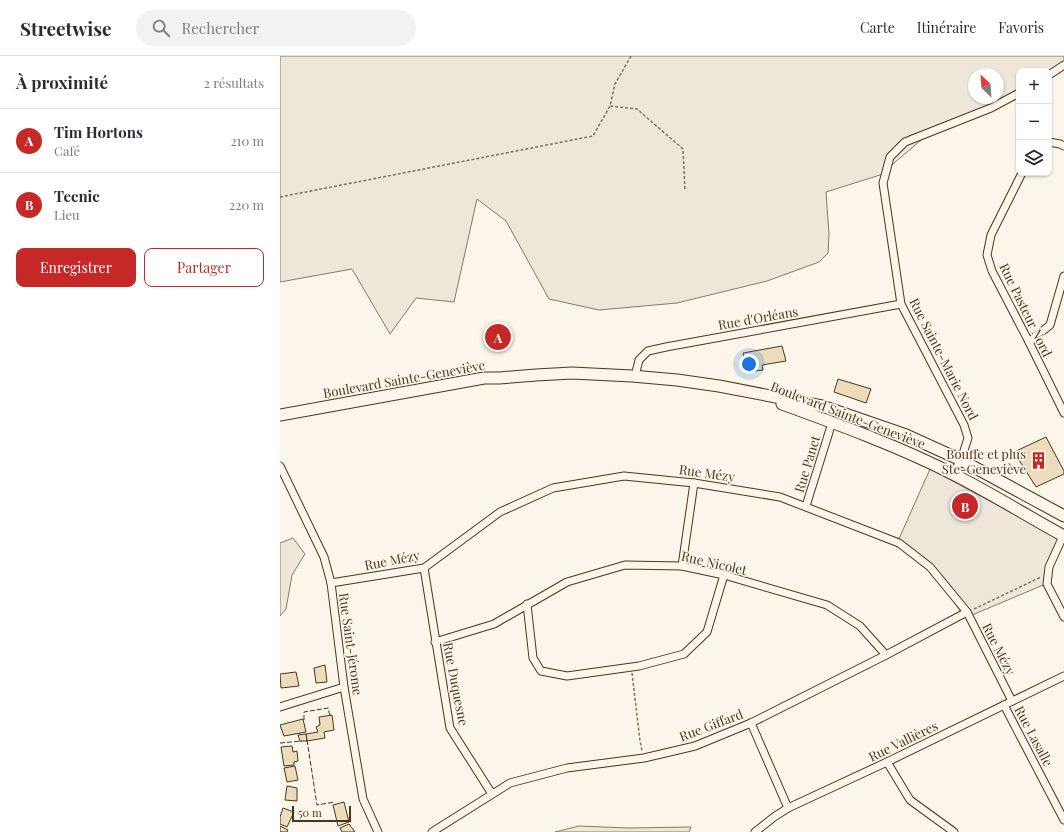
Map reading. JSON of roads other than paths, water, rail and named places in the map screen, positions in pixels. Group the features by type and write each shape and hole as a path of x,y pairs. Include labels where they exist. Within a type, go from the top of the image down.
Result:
{"main road":[{"name":"Boulevard Sainte-Geneviève","path":"280,415 484,378 536,375 606,374 678,380 822,406 906,435 961,460 1064,516"},
{"name":"Boulevard Sainte-Geneviève","path":"748,392 842,426 908,453 954,474 1064,535"}],"street":[{"path":"1052,73 1064,65"},
{"name":"Rue Sainte-Marie Nord","path":"954,474 961,460 968,438 964,425 901,304 883,183 890,158 905,142 992,108 1016,95"},
{"path":"1052,143 1064,146"},
{"name":"Rue Pasteur Nord","path":"1020,176 991,235 987,255 992,271 1064,413"},
{"path":"1029,342 1050,325 1064,276"},
{"name":"Rue d'Orléans","path":"635,376 638,360 648,351 901,304"},
{"name":"Rue Panet","path":"806,506 830,428"},
{"name":"Rue Saint-Jérome","path":"280,466 324,557 331,583 344,687 363,799 378,832"},
{"name":"Rue Mézy","path":"331,583 424,568 500,512 553,488 624,476 694,483 780,496 900,543 930,567 967,612 1012,701"},
{"path":"682,566 694,483"},
{"path":"1064,535 1049,567 1047,584 1064,617"},
{"name":"Rue Nicolet","path":"435,642 494,624 567,582 625,565 682,566 724,575 827,605 860,626 886,655"},
{"name":"Rue Duquesne","path":"424,568 450,728 492,794"},
{"path":"527,604 533,658 541,671 567,676 639,666 684,654 707,632 724,575"},
{"name":"Rue Giffard","path":"432,832 510,783 567,768 644,758 695,746 752,723 967,612"},
{"name":"Rue Vallières","path":"755,832 788,808 887,762 1064,676"},
{"path":"280,707 344,687"},
{"name":"Rue Lasalle","path":"1004,705 1064,820"},
{"path":"752,723 788,808"},
{"path":"887,762 910,800 954,832"}],"place":[{"name":"Tim Hortons","path":"498,337"},
{"name":"Bouffe et plus Ste-Geneviève","path":"1039,461"},
{"name":"Tecnic","path":"965,506"}]}
